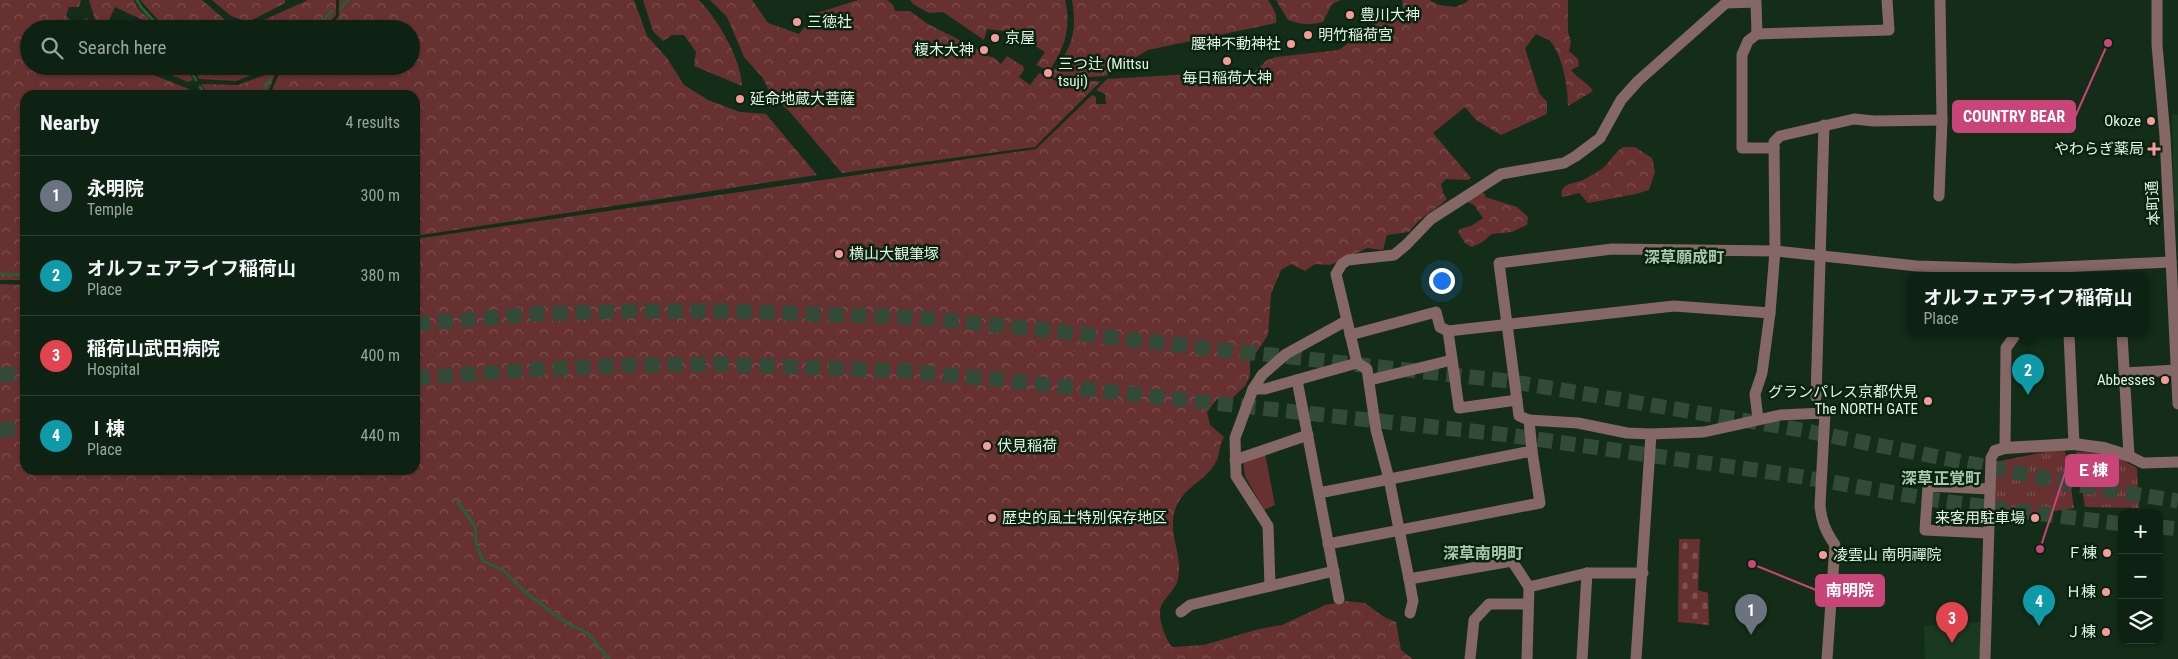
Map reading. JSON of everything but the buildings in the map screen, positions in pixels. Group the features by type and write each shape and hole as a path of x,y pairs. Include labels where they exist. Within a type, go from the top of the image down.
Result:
{"street":[{"path":"1774,148 1742,148 1742,55 1748,41 1757,34 1889,30 1887,0"},
{"path":"1939,196 1942,120 1940,0"},
{"name":"本町通","path":"2157,0 2157,45 2165,136 2178,404"},
{"path":"1358,364 1336,274 1342,264 1348,260 1394,255 1431,219 1501,174 1564,163 1576,156 1600,138 1621,100 1638,81 1726,3 1756,2 1757,34"},
{"path":"1758,419 1755,394 1762,373 1770,313 1775,252 1774,142 1780,136 1854,119 1874,121 1942,120"},
{"path":"1816,397 1824,125"},
{"path":"1827,659 1835,545 1828,536 1821,518 1820,505 1825,413 1780,415 1704,432 1651,434 1627,433 1578,423 1529,420 1519,416 1499,263 1612,250 1775,252 1821,255 1917,266 2018,272 2119,270 2171,262"},
{"path":"1350,335 1436,312 1440,327 1448,331 1674,306 1770,313"},
{"path":"1270,586 1268,526 1236,476 1236,438 1253,389 1262,375 1286,354 1346,321"},
{"path":"1448,331 1458,408 1517,400"},
{"path":"2000,450 2006,348 2014,337"},
{"path":"2069,337 2074,444"},
{"path":"2122,337 2130,456"},
{"path":"1370,380 1452,360"},
{"path":"1253,389 1265,389 1358,364 1367,369 1376,430 1413,601 1410,613"},
{"path":"2125,373 2177,367"},
{"path":"1297,380 1339,599"},
{"path":"1328,544 1540,503 1529,420"},
{"path":"1636,659 1651,434"},
{"path":"1235,460 1308,435"},
{"path":"1985,659 1987,533 1991,458 2000,450 2074,444 2104,448 2130,456 2142,464 2178,462"},
{"path":"1319,493 1532,451"},
{"path":"1987,533 1925,530 1928,486 1990,489"},
{"path":"1409,579 1512,561 1529,587 1527,659"},
{"path":"1181,612 1190,605 1334,571"},
{"path":"1529,587 1588,573 1643,573"},
{"path":"1582,659 1588,573"},
{"path":"1470,659 1474,620 1489,604 1528,604"}],"shaded area":[{"path":"2172,115 2178,115 2178,211 2174,211"},
{"path":"1980,622 1981,659 1925,659 1924,626"}],"green space":[{"path":"0,0 81,0 79,7 69,7 66,16 70,20 20,20 20,75 154,75 190,90 20,90 20,280 0,280"},
{"path":"89,0 134,0 138,8 149,19 143,20 115,7 109,20 95,20"},
{"path":"140,0 202,0 225,20 158,20"},
{"path":"212,0 285,0 285,3 252,20 242,20 231,16"},
{"path":"308,0 336,0 336,15 331,20 264,20"},
{"path":"339,0 634,0 647,36 667,58 684,85 708,100 740,112 766,114 817,175 420,235 420,90 272,90 279,75 420,75 420,20 336,20 339,16"},
{"path":"643,0 699,0 714,18 733,52 741,75 742,86 694,66 696,52 684,35 672,35 663,41 653,31"},
{"path":"710,0 752,0 768,23 799,34 817,13 858,0 887,0 893,5 895,11 910,11 928,24 977,49 985,56 993,57 1001,64 1007,56 1023,66 1024,70 1019,77 1030,85 1039,73 1056,81 1101,81 1035,147 842,173 789,111 772,96 762,77 744,57 727,17"},
{"path":"910,0 1065,0 1068,19 1067,29 1059,54 1049,71 1036,65 1045,52 1025,40 1013,40 1004,31 987,29 984,40 943,12 929,13 913,4"},
{"path":"1072,0 1268,0 1274,11 1276,23 1148,50 1105,76 1057,79 1050,75 1063,58 1071,40 1074,22"},
{"path":"1276,0 1341,0 1332,4 1323,22 1301,24 1288,20"},
{"path":"1402,0 1429,0 1439,5 1455,7 1468,0 1568,0 1568,32 1571,42 1569,51 1578,59 1579,66 1571,70 1593,91 1568,106 1566,81 1555,47 1550,41 1536,34 1525,48 1539,93 1547,102 1547,114 1501,135 1476,120 1465,107 1433,133 1471,178 1468,180 1446,179 1441,184 1447,199 1418,222 1409,232 1387,235 1383,250 1367,248 1339,262 1329,265 1315,264 1305,271 1291,264 1281,270 1271,294 1268,335 1250,362 1250,376 1245,386 1229,401 1217,399 1207,412 1210,425 1224,437 1216,462 1206,475 1187,491 1177,505 1174,514 1173,530 1179,563 1178,579 1162,604 1160,614 1164,632 1172,647 1204,645 1259,629 1282,625 1325,605 1346,601 1365,603 1384,617 1396,622 1401,650 1413,659 0,659 0,284 20,285 20,475 420,475 420,238 1036,149 1092,95 1096,97 1096,104 1106,104 1105,94 1096,90 1107,79 1191,74 1205,78 1240,79 1250,76 1266,61 1276,57 1339,50 1381,19 1391,19 1404,15"},
{"path":"171,75 190,75 193,80 188,82"},
{"path":"197,75 251,75 236,81 199,79"},
{"path":"265,75 275,75 269,90 205,90 201,84 238,85"},
{"path":"1623,147 1635,147 1652,158 1655,172 1649,190 1588,203 1579,193 1562,197 1565,186 1583,180 1605,167"},
{"path":"1482,192 1485,194 1485,197 1517,207 1528,217 1527,225 1512,232 1492,234 1481,243 1472,247 1465,243 1458,232 1460,229 1471,226 1483,218 1474,205 1467,202"},
{"path":"2065,450 2074,508 1994,521 1995,462 2050,451"},
{"path":"2076,452 2109,453 2137,468 2139,508 2085,507"},
{"path":"1265,453 1275,505 1264,510 1245,476 1243,460"},
{"path":"1679,539 1700,539 1698,590 1708,593 1709,625 1678,622"}],"waterway":[{"path":"137,0 153,20"},
{"path":"341,8 348,0"},
{"path":"324,20 332,11"},
{"path":"193,75 196,80"},
{"path":"264,90 270,79"},
{"path":"0,274 20,275"},
{"path":"457,501 475,526 476,543 483,561 503,570 525,592 550,611 570,625 588,633 609,659"}],"tunnel":[{"path":"420,324 534,314 629,311 725,311 907,317 998,325 1508,381 1796,429 2090,487 2178,501"},
{"path":"420,378 630,365 717,364 906,371 1508,435 1790,475 1942,501 2118,523"},
{"path":"0,375 20,373"},
{"path":"0,430 20,428"},
{"path":"2163,527 2178,529"}],"place":[{"name":"豊川大神","path":"1350,15"},
{"name":"三徳社","path":"797,22"},
{"name":"明竹稲荷宮","path":"1308,35"},
{"name":"京屋","path":"995,38"},
{"name":"COUNTRY BEAR","path":"2108,43"},
{"name":"腰神不動神社","path":"1291,44"},
{"name":"榎木大神","path":"984,50"},
{"name":"毎日稲荷大神","path":"1227,61"},
{"name":"三つ辻 (Mittsu tsuji)","path":"1048,73"},
{"name":"延命地蔵大菩薩","path":"740,99"},
{"name":"Okoze","path":"2151,121"},
{"name":"やわらぎ薬局","path":"2154,149"},
{"name":"横山大観筆塚","path":"839,254"},
{"name":"Abbesses","path":"2165,380"},
{"name":"オルフェアライフ稲荷山","path":"2028,395"},
{"name":"グランパレス京都伏見 The NORTH GATE","path":"1928,401"},
{"name":"伏見稲荷","path":"987,446"},
{"name":"歴史的風土特別保存地区","path":"992,518"},
{"name":"来客用駐車場","path":"2035,518"},
{"name":"Ｅ棟","path":"2040,549"},
{"name":"Ｆ棟","path":"2107,553"},
{"name":"凌雲山 南明禪院","path":"1823,555"},
{"name":"南明院","path":"1752,564"},
{"name":"Ｈ棟","path":"2106,592"},
{"name":"Ⅰ棟","path":"2039,626"},
{"name":"Ｊ棟","path":"2106,632"},
{"name":"永明院","path":"1751,635"},
{"name":"稲荷山武田病院","path":"1952,643"}],"district":[{"name":"深草願成町","path":"1684,257"},
{"name":"深草正覚町","path":"1941,478"},
{"name":"深草南明町","path":"1483,553"}]}
